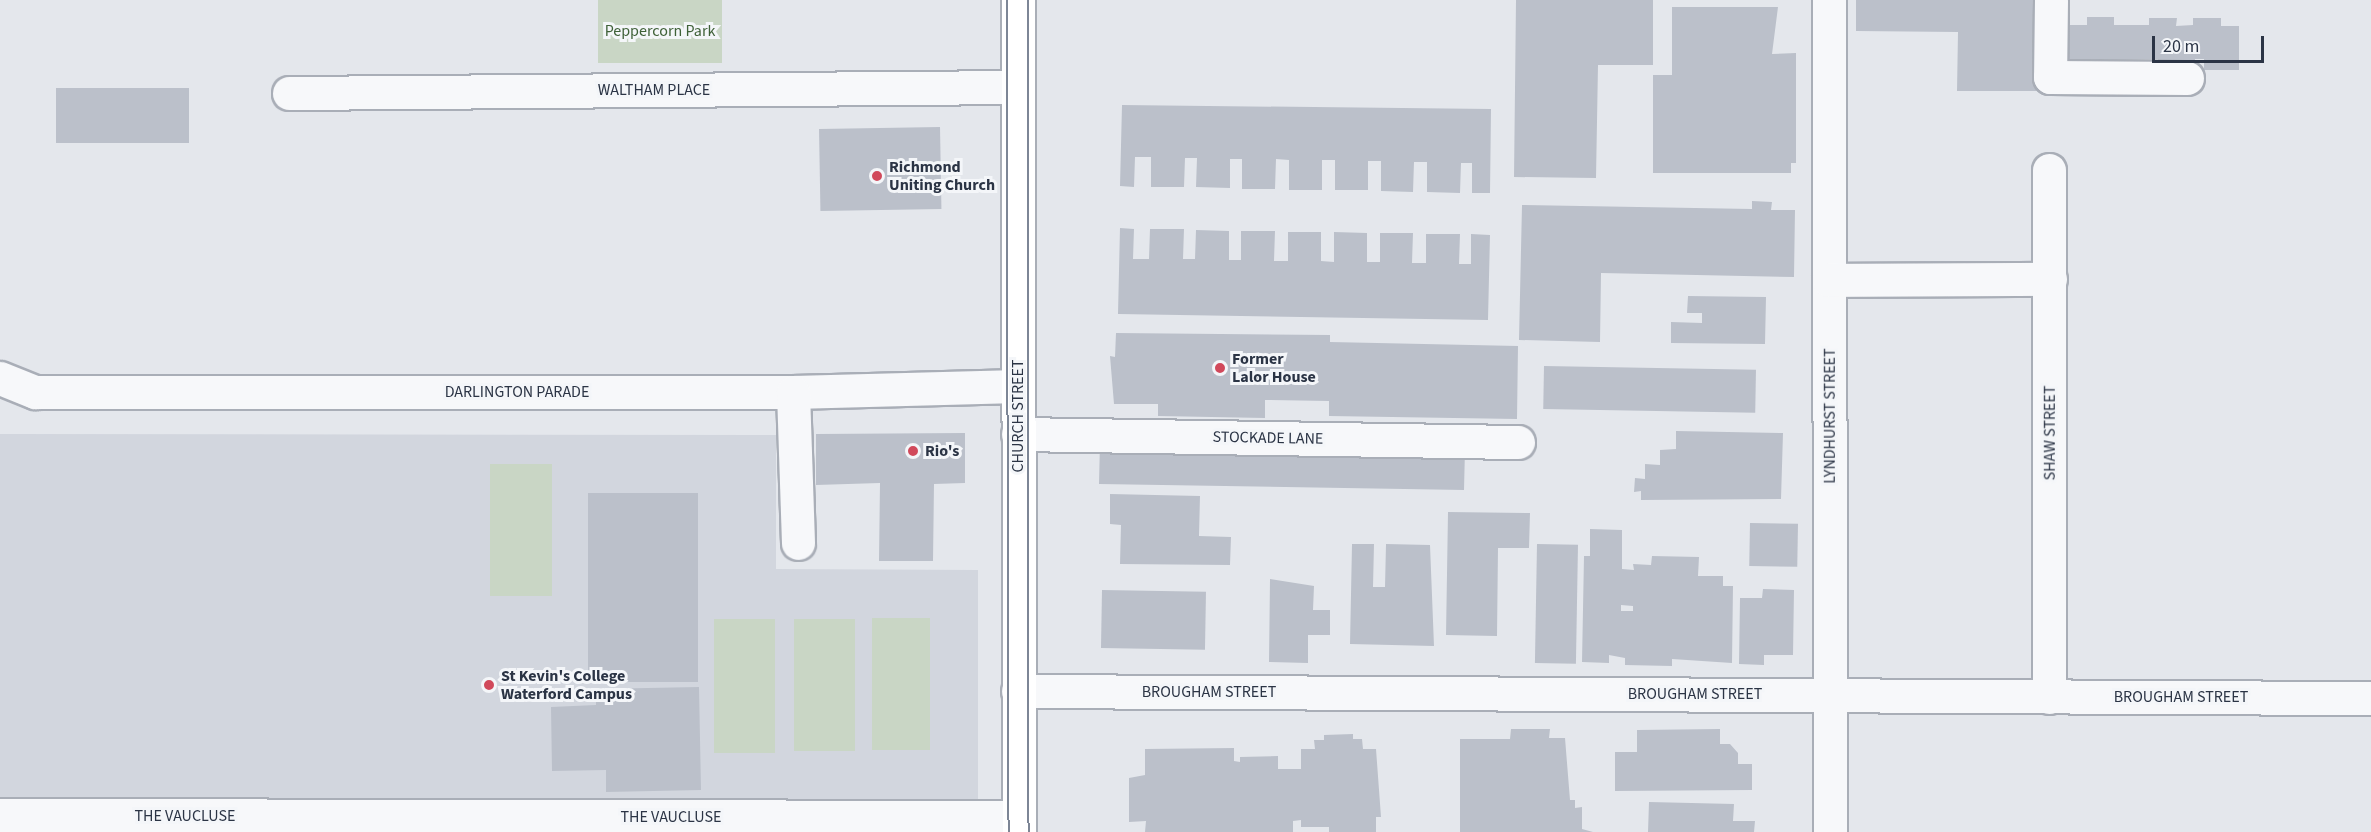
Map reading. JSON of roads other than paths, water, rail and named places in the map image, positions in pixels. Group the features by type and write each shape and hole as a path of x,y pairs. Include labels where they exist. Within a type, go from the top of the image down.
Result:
{"main road":[{"name":"CHURCH STREET","path":"1018,0 1019,824"}],"street":[{"name":"LYNDHURST STREET","path":"1829,0 1830,832"},
{"path":"2050,0 2050,77 2187,78"},
{"name":"WALTHAM PLACE","path":"289,93 1018,87"},
{"name":"SHAW STREET","path":"2049,170 2049,697"},
{"path":"1829,280 2049,279"},
{"name":"DARLINGTON PARADE","path":"8,382 35,392 793,392 1018,386"},
{"path":"793,392 798,543"},
{"name":"STOCKADE LANE","path":"1018,434 1518,442"},
{"name":"BROUGHAM STREET","path":"1018,691 2371,698"},
{"name":"THE VAUCLUSE","path":"0,816 572,825 1019,824"}],"tram line":[{"path":"1007,0 1009,832"},
{"path":"1028,0 1029,832"}],"place":[{"name":"Richmond Uniting Church","path":"877,176"},
{"name":"Former Lalor House","path":"1220,368"},
{"name":"Rio's","path":"913,451"},
{"name":"St Kevin's College Waterford Campus","path":"489,685"}],"park label":[{"name":"Peppercorn Park","path":"660,31"}]}
